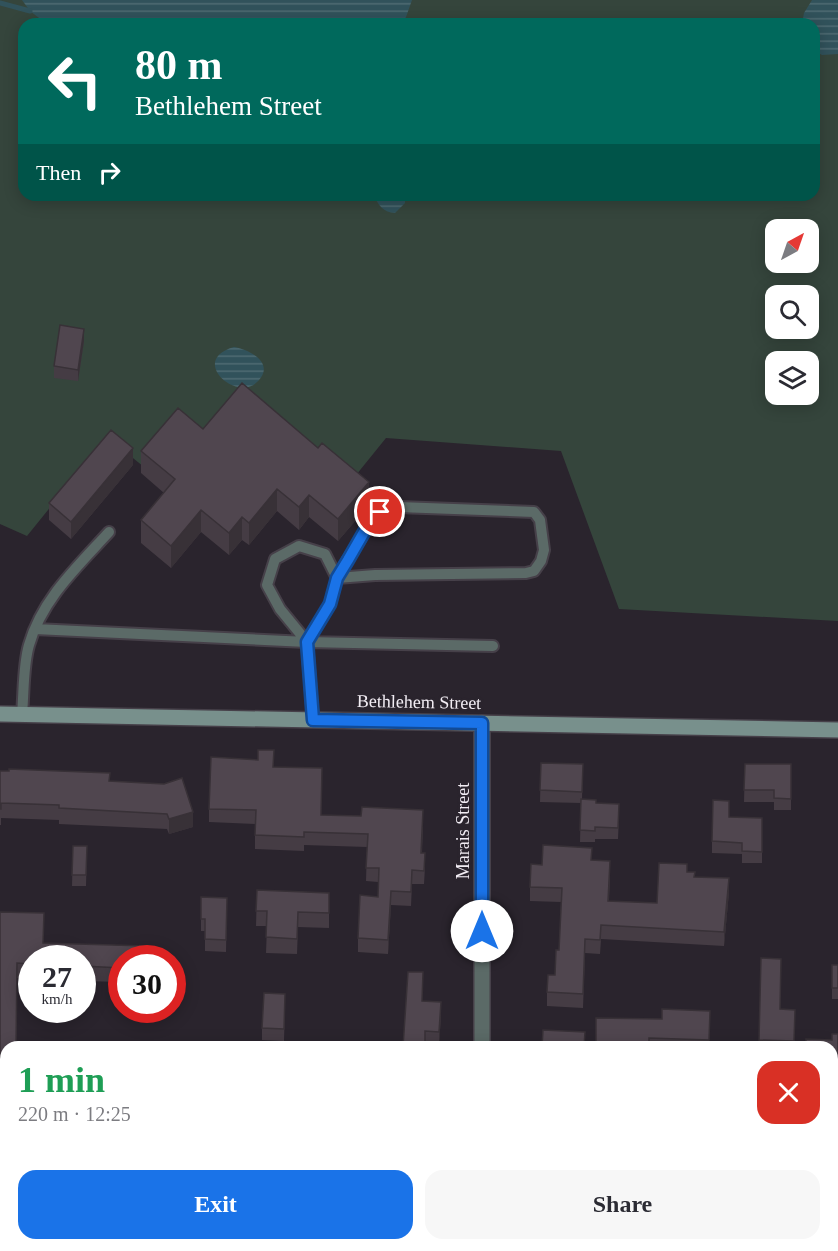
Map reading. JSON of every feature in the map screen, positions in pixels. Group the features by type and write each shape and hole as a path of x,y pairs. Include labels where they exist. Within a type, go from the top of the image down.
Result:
{"main road":[{"name":"Bethlehem Street","path":"0,714 838,730"}],"street":[{"name":"Marais Street","path":"482,723 482,1041"}],"lane":[{"path":"307,642 330,604 337,578 371,520 380,512 398,507 523,510 534,512 540,520 543,556 539,566 531,572 476,575 375,575 337,578"},
{"path":"22,714 28,646 40,615 58,588 109,532"},
{"path":"313,720 307,642 280,609 267,585 275,559 299,546 325,554 337,578"},
{"path":"35,629 307,642 493,646"}],"green space":[{"path":"0,0 838,0 838,621 619,609 561,451 386,438 348,485 202,449 144,467 107,437 27,536 0,524"}],"water":[{"path":"22,0 412,0 405,18 39,18"},
{"path":"812,0 838,0 838,54 820,54 820,18 803,18"},
{"path":"405,201 405,203 395,213 391,213 377,202"},
{"path":"234,347 254,355 263,364 262,375 257,382 248,387 229,384 216,369 215,361 221,353"}],"building":[{"path":"60,325 84,329 78,370 54,366"},
{"path":"242,383 318,448 322,443 369,482 338,519 309,495 299,507 277,489 249,523 242,517 229,533 201,510 171,546 141,520 175,479 141,451 178,408 203,429"},
{"path":"111,430 133,448 71,522 49,503"},
{"path":"258,750 274,750 273,767 322,768 321,815 361,816 362,807 423,810 421,853 425,853 424,871 412,870 411,892 391,891 388,940 358,938 360,895 378,897 379,868 366,868 368,834 304,832 304,837 255,835 256,810 209,809 211,757 258,760"},
{"path":"541,763 583,764 582,792 540,790"},
{"path":"745,764 791,764 791,799 774,798 774,790 744,790"},
{"path":"9,769 110,773 109,781 164,784 182,778 193,812 169,819 167,814 59,808 59,805 1,803 0,809 0,771 9,771"},
{"path":"581,799 596,800 596,803 619,804 618,828 595,827 595,831 580,830"},
{"path":"713,800 729,801 729,817 762,818 762,852 742,851 742,843 712,841"},
{"path":"543,845 592,848 591,860 610,861 608,901 657,903 659,863 687,864 687,872 695,872 694,877 729,878 724,932 601,925 600,940 585,939 583,994 547,992 548,975 555,975 556,950 559,950 562,888 530,887 531,864 542,865"},
{"path":"73,846 87,846 86,875 72,875"},
{"path":"257,890 329,893 329,913 298,912 297,939 266,937 267,911 256,911"},
{"path":"201,897 227,898 226,940 205,939 205,919 201,919"},
{"path":"0,912 44,913 43,943 112,945 108,945 108,967 96,967 96,945 18,945 16,1041 0,1041"},
{"path":"761,958 781,959 780,1009 795,1010 794,1041 759,1040"},
{"path":"832,965 838,965 838,988 832,988"},
{"path":"408,972 423,972 422,1001 441,1002 439,1032 425,1031 425,1041 403,1041"},
{"path":"264,993 285,994 284,1029 262,1028"},
{"path":"662,1009 710,1011 709,1040 649,1038 649,1041 596,1041 596,1018 662,1019"},
{"path":"543,1030 585,1032 584,1041 542,1041"},
{"path":"832,1034 838,1034 838,1041 806,1041 806,1039 832,1040"}],"waterway":[{"path":"0,3 30,11"}],"route":[{"path":"380,512 371,520 337,578 330,604 307,642 313,720 482,723 482,931"}]}
